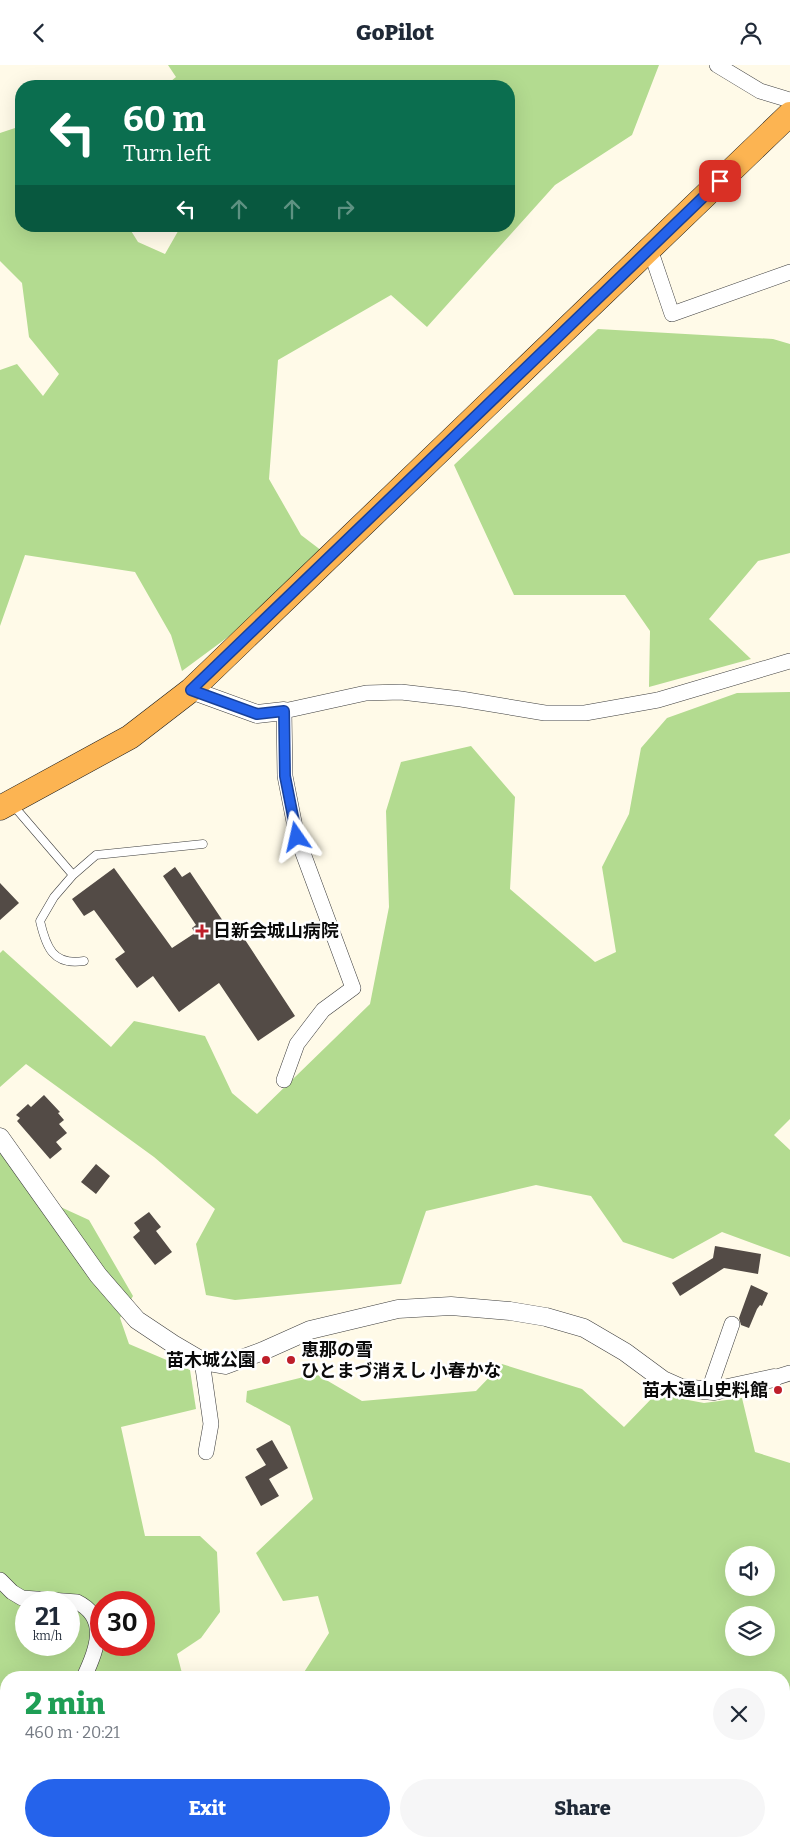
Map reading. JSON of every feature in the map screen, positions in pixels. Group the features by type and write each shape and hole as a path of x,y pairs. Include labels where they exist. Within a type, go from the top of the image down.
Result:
{"highway":[{"path":"6,805 130,737 191,690 790,114"}],"street":[{"path":"717,65 760,91 790,100"},
{"path":"650,249 672,315 790,271"},
{"path":"191,690 257,714 284,711 366,693 401,692 461,699 545,713 585,713 658,700 790,661"},
{"path":"284,711 285,776 297,837 353,988 322,1010 297,1044 284,1079"},
{"path":"0,1137 98,1275 137,1320 202,1361 226,1365 310,1330 398,1309 451,1306 510,1311 546,1317 584,1328 625,1352 663,1380 681,1388 714,1391 782,1375"},
{"path":"710,1390 732,1324"},
{"path":"202,1361 211,1424 206,1452"},
{"path":"0,1580 12,1592 22,1598 77,1602 94,1614 98,1626 97,1643 86,1671"}],"lane":[{"path":"6,805 74,875"},
{"path":"84,961 72,963 58,958 45,943 40,921 54,897 74,875 96,855 203,845"}],"green space":[{"path":"168,65 659,65 632,135 555,185 515,229 515,80 172,80 176,77"},
{"path":"15,128 15,232 132,232 138,242 165,254 178,232 513,232 427,327 391,295 278,360 269,479 301,535 322,551 251,620 182,671 171,635 135,572 25,555 0,626 0,370 17,364 43,396 59,374 29,337 22,283 0,261 0,133"},
{"path":"598,329 773,339 790,344 790,553 758,561 709,619 751,659 649,687 650,631 625,595 514,595 454,465"},
{"path":"790,692 790,1119 774,1135 790,1150 790,1257 722,1232 673,1259 623,1242 591,1196 536,1185 426,1211 401,1284 235,1300 206,1295 196,1244 215,1209 154,1157 26,1064 0,1087 0,953 3,950 111,1047 134,1021 205,1036 232,1093 257,1114 370,1004 389,907 386,811 401,762 471,746 515,797 510,889 595,962 616,952 602,867 629,814 641,748 667,718 737,693"},
{"path":"0,1148 32,1194 89,1220 133,1296 120,1318 129,1344 190,1370 196,1409 121,1427 145,1536 200,1536 217,1552 220,1612 201,1638 177,1654 181,1671 0,1671"},
{"path":"502,1364 582,1389 624,1427 656,1394 704,1403 742,1398 755,1452 790,1463 790,1671 305,1671 329,1633 318,1596 283,1601 256,1553 313,1499 290,1426 246,1402 247,1391 316,1374 362,1401 476,1391"}],"building":[{"path":"175,867 182,877 190,872 229,930 236,926 295,1016 258,1041 219,983 179,1012 153,976 137,988 115,959 125,952 94,910 84,916 72,899 114,868 172,948 195,933 192,928 196,925 163,876"},
{"path":"0,883 19,903 0,920"},
{"path":"44,1095 60,1112 58,1113 64,1120 59,1124 67,1133 56,1142 62,1149 50,1159 17,1121 20,1118 16,1115 28,1104 31,1107"},
{"path":"96,1164 110,1176 96,1194 81,1182"},
{"path":"149,1212 161,1227 156,1231 172,1252 155,1265 133,1237 140,1231 134,1223"},
{"path":"715,1246 761,1254 758,1274 724,1268 680,1296 672,1283 713,1258"},
{"path":"751,1285 768,1293 762,1306 760,1305 757,1309 749,1328 741,1325 739,1318"},
{"path":"272,1440 288,1468 269,1479 279,1496 261,1506 245,1477 266,1465 256,1449"}],"place":[{"name":"日新会城山病院","path":"202,931"},
{"name":"苗木城公園","path":"266,1360"},
{"name":"恵那の雪 ひとまづ消えし 小春かな","path":"291,1360"},
{"name":"苗木遠山史料館","path":"778,1390"}],"route":[{"path":"297,837 285,776 284,711 257,714 191,690 720,181"}]}
